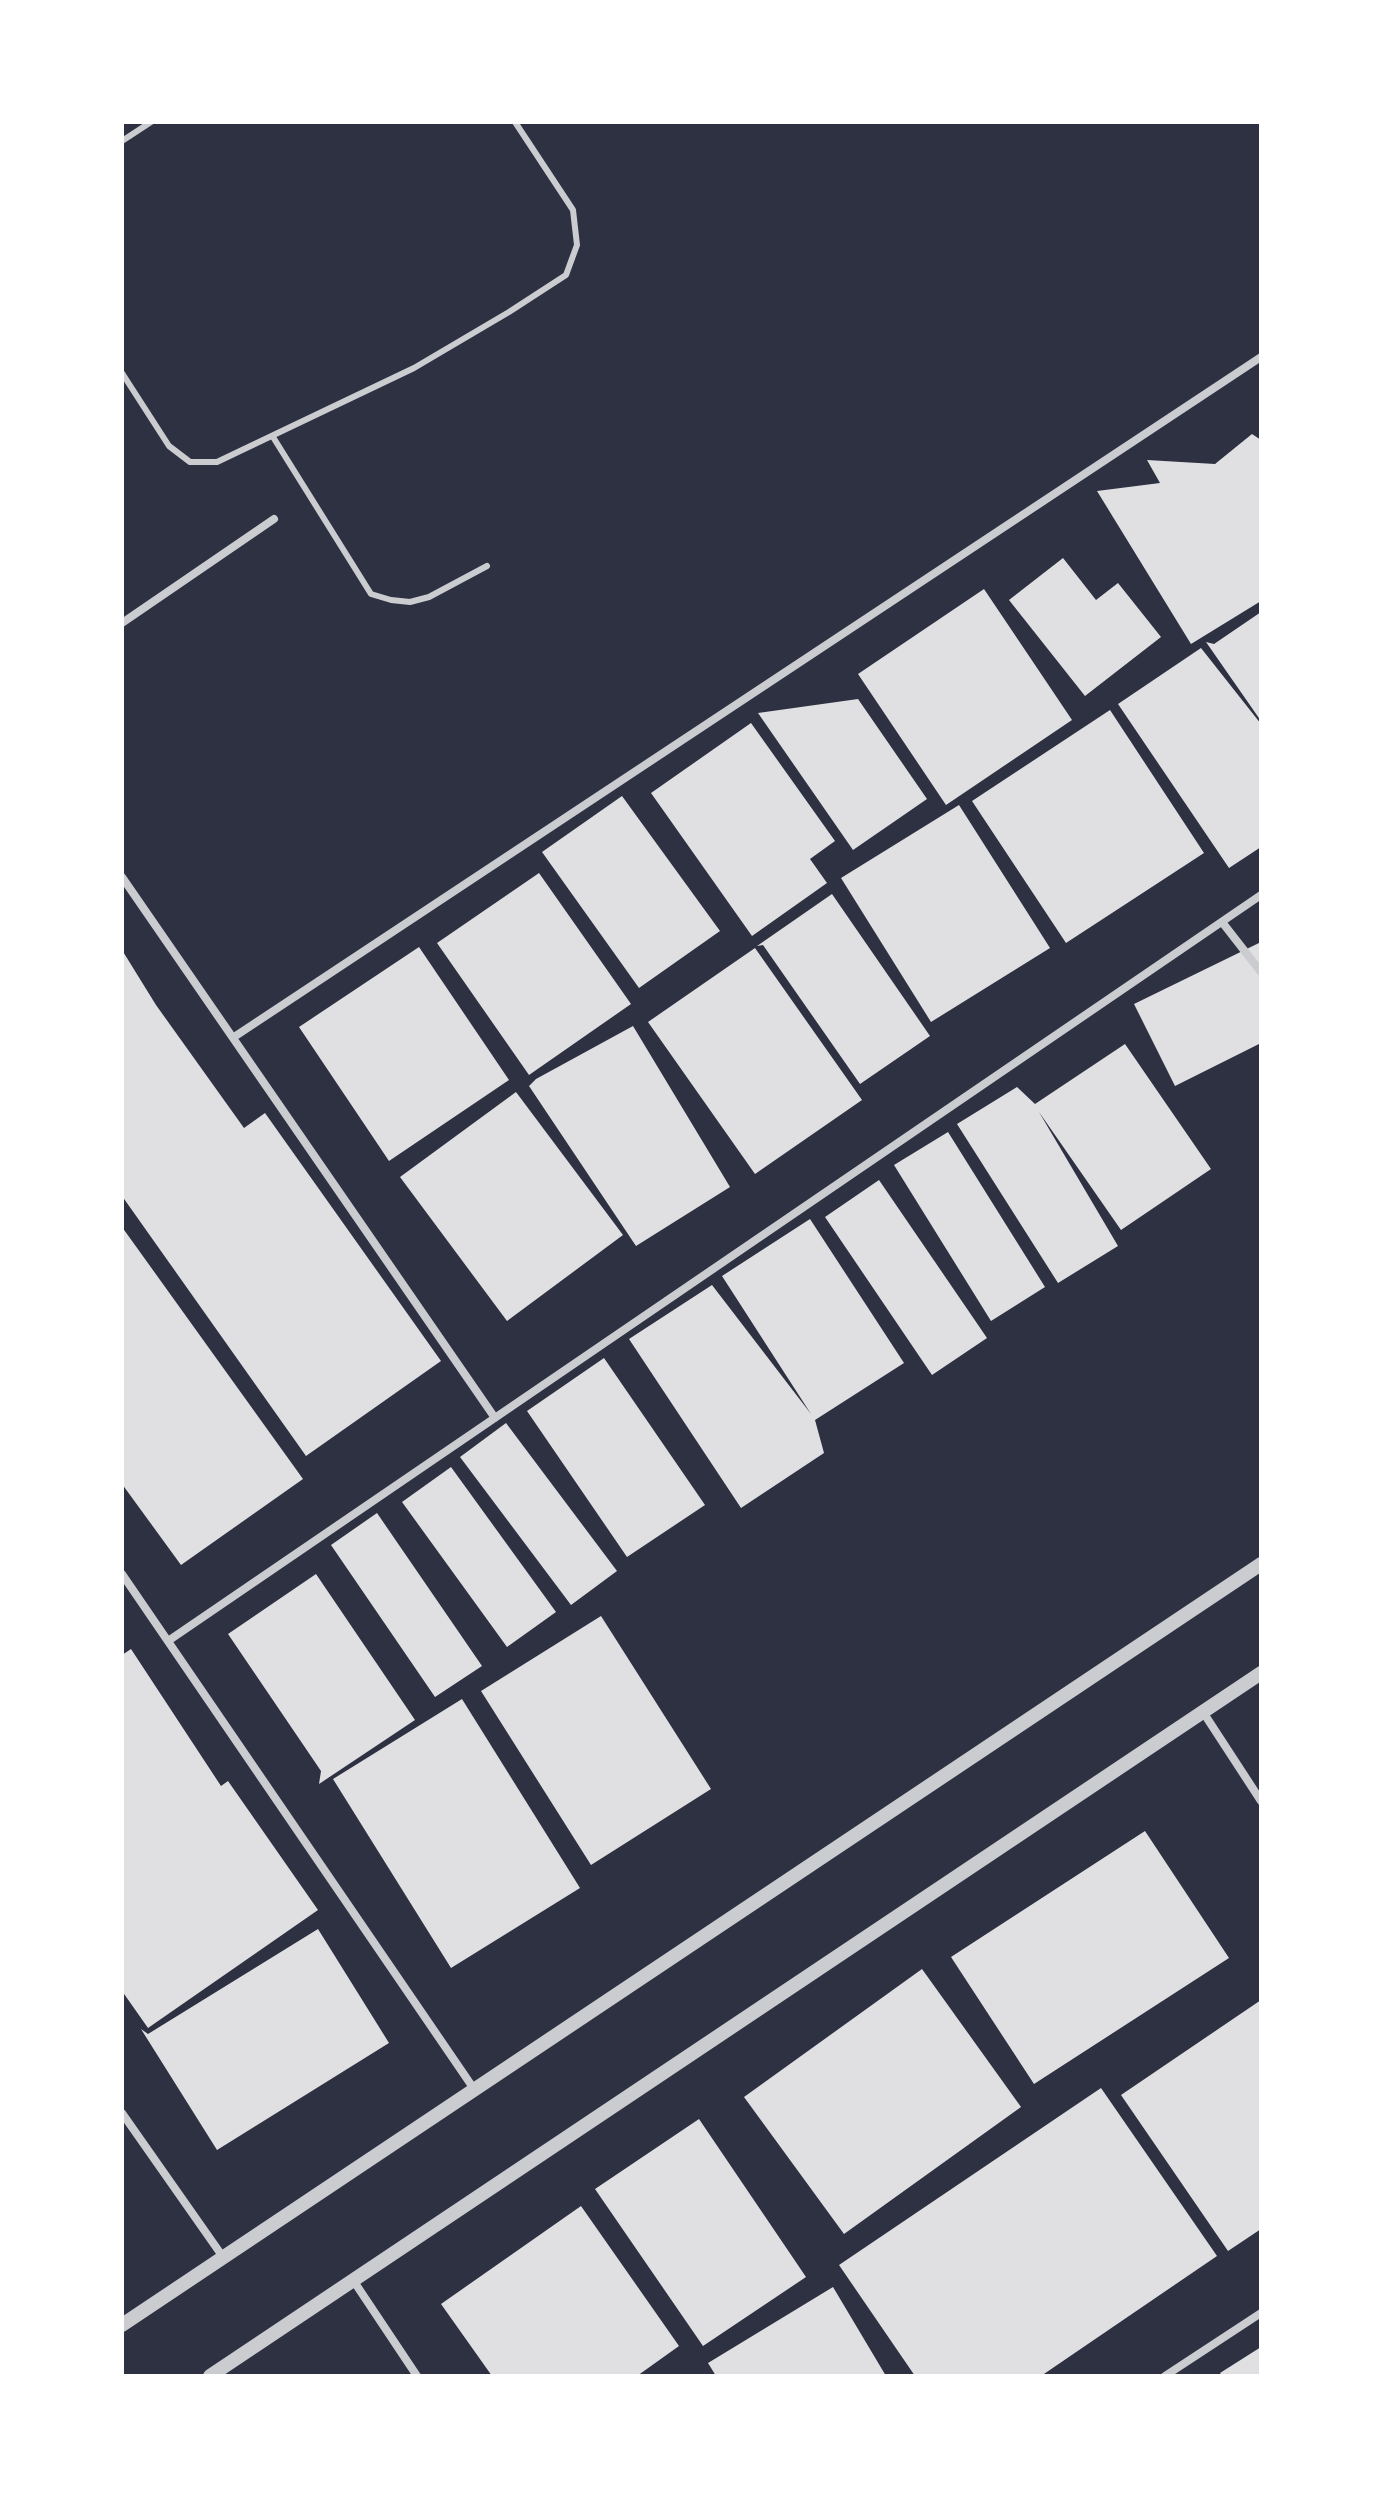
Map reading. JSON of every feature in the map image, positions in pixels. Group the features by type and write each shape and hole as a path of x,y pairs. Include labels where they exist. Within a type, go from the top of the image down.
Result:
{"street":[{"path":"234,1037 1261,357"},
{"path":"122,623 274,519"},
{"path":"122,877 495,1418"},
{"path":"168,1641 1261,895"},
{"path":"1222,922 1261,972"},
{"path":"122,2325 1261,1564"},
{"path":"122,1574 474,2089"},
{"path":"210,2376 1261,1673"},
{"path":"1203,1712 1261,1801"},
{"path":"122,2113 223,2257"},
{"path":"353,2280 417,2376"},
{"path":"1165,2376 1261,2313"}],"lane":[{"path":"122,141 151,122"},
{"path":"122,373 169,446 190,462 217,462 414,368 509,312 566,275 577,245 573,210 515,122"},
{"path":"273,437 371,594 410,602 429,597 487,566"}],"building":[{"path":"1252,434 1261,440 1261,601 1191,644 1097,491 1160,483 1147,460 1215,464"},
{"path":"1063,558 1096,600 1118,583 1161,637 1085,696 1009,600"},
{"path":"984,589 1072,720 946,805 858,674"},
{"path":"1261,612 1261,721 1206,642 1214,644"},
{"path":"1201,648 1261,724 1261,847 1229,868 1118,704"},
{"path":"858,699 927,799 853,850 758,713"},
{"path":"1110,710 1204,853 1066,943 972,801"},
{"path":"751,723 835,841 810,859 827,883 752,936 651,793"},
{"path":"622,796 720,931 639,988 542,852"},
{"path":"959,805 1050,948 931,1022 841,878"},
{"path":"539,873 631,1004 529,1075 437,943"},
{"path":"832,894 930,1036 860,1084 763,945 757,946"},
{"path":"1261,942 1261,1043 1175,1086 1134,1004"},
{"path":"419,947 509,1080 389,1161 299,1027"},
{"path":"755,948 862,1100 755,1174 648,1022"},
{"path":"122,950 156,1005 244,1128 265,1113 441,1361 306,1456 122,1196"},
{"path":"633,1026 730,1187 636,1246 529,1086 536,1079"},
{"path":"1125,1044 1211,1169 1121,1230 1039,1112 1118,1246 1058,1283 957,1124 1017,1087 1035,1104"},
{"path":"516,1092 623,1235 507,1321 400,1177"},
{"path":"948,1132 1045,1287 991,1321 894,1165"},
{"path":"879,1180 987,1338 932,1375 825,1217"},
{"path":"810,1219 904,1363 815,1420 824,1453 741,1508 629,1339 712,1285 811,1414 722,1276"},
{"path":"122,1227 303,1479 181,1565 122,1484"},
{"path":"604,1358 705,1505 627,1557 527,1411"},
{"path":"506,1423 617,1571 571,1605 460,1457"},
{"path":"451,1467 556,1612 507,1647 402,1502"},
{"path":"377,1513 482,1666 435,1697 331,1545"},
{"path":"316,1574 415,1720 319,1784 321,1771 228,1634"},
{"path":"601,1616 711,1789 591,1865 481,1691"},
{"path":"131,1649 221,1786 228,1781 318,1910 148,2028 122,1991 122,1655"},
{"path":"462,1699 580,1888 451,1968 333,1779"},
{"path":"1145,1831 1229,1958 1034,2084 951,1957"},
{"path":"318,1929 389,2043 217,2150 141,2029 148,2034"},
{"path":"922,1969 1021,2107 844,2234 744,2097"},
{"path":"1261,2000 1261,2229 1228,2251 1121,2095"},
{"path":"1101,2088 1217,2256 1041,2376 915,2376 839,2265"},
{"path":"699,2119 806,2277 703,2346 595,2189"},
{"path":"581,2206 679,2346 637,2376 492,2376 441,2304"},
{"path":"833,2287 886,2376 716,2376 708,2363"},
{"path":"1261,2347 1261,2376 1222,2376 1220,2373"}]}
